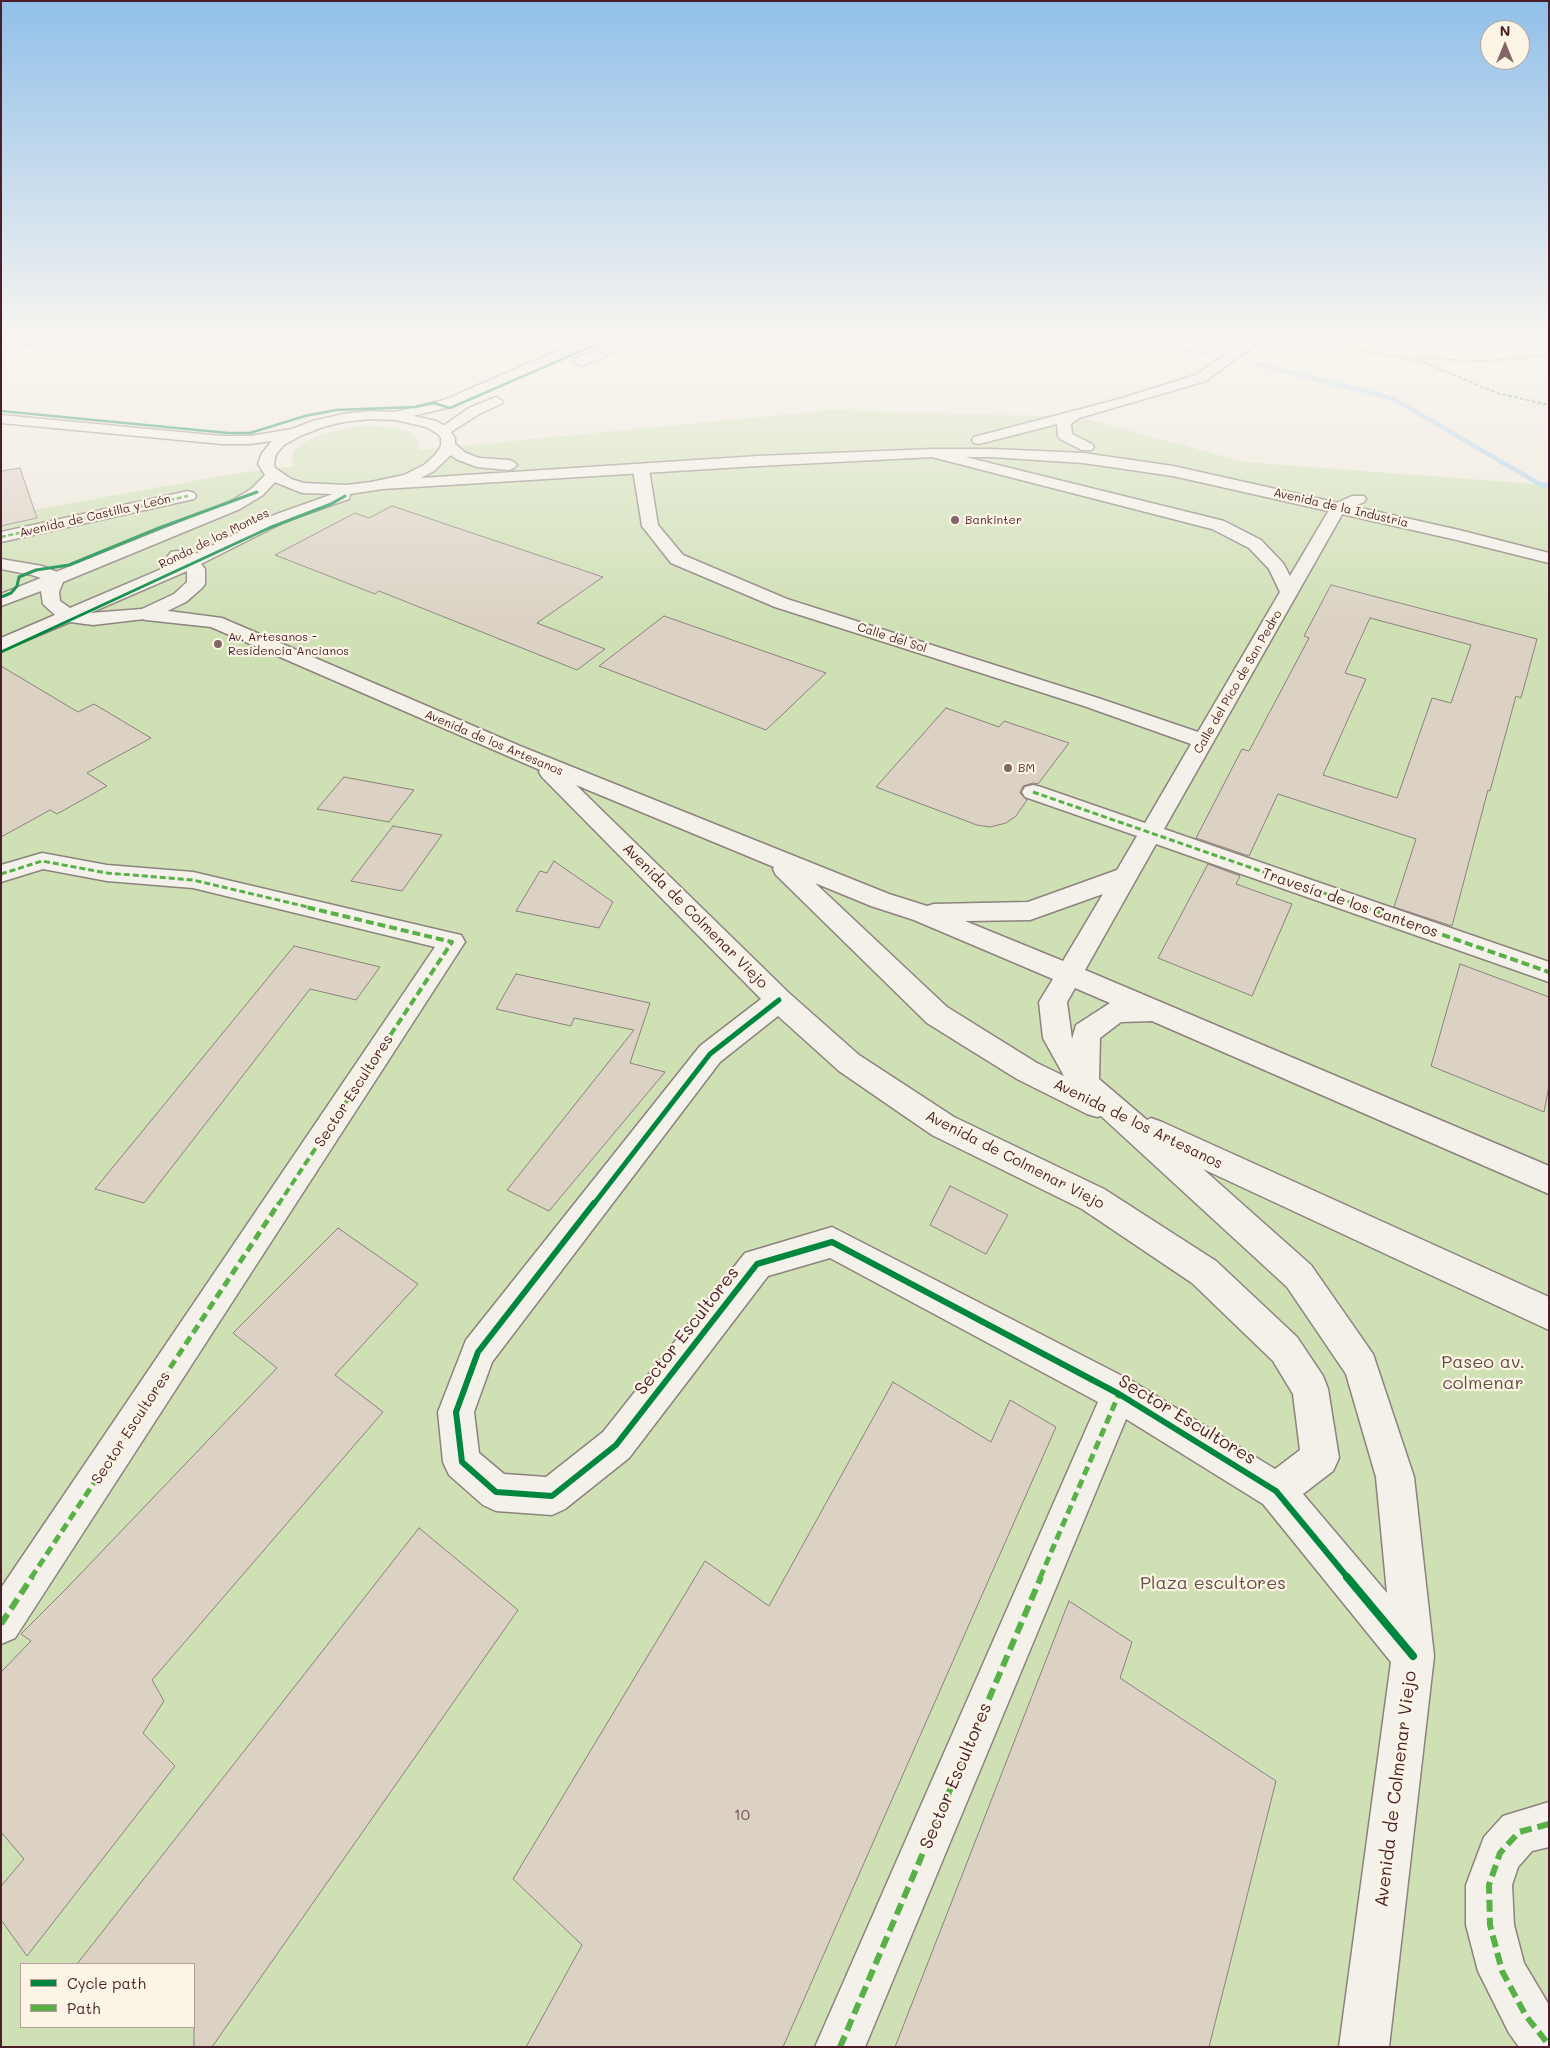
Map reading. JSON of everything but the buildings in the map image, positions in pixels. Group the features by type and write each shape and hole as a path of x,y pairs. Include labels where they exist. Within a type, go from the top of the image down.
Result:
{"street":[{"path":"56,434 210,449 235,454"},
{"path":"154,434 222,440 250,440 291,434"},
{"name":"Ronda de los Montes","path":"1,601 234,506 257,492 270,470 269,453 279,442 294,434"},
{"path":"251,458 285,482 309,488 347,490 378,486 409,478 429,468 442,457 448,446 448,438 445,434"},
{"path":"979,440 1004,434"},
{"path":"1065,434 1065,436 1087,447"},
{"name":"Avenida de la Industria","path":"448,446 461,456 476,462 509,465 979,440 1087,447 1179,460 1358,499 1549,544"},
{"path":"933,453 1218,525 1255,544 1277,567 1289,592"},
{"name":"Avenida de la Industria","path":"378,486 933,453 991,453 1083,458 1173,471 1549,558"},
{"name":"Calle del Sol","path":"641,470 650,526 677,559 780,603 1092,702 1204,741"},
{"name":"Ronda de los Montes","path":"1,645 190,563 280,518 378,486"},
{"name":"Avenida de Castilla y León","path":"1,537 188,496"},
{"path":"1338,508 1358,499"},
{"name":"Calle del Pico de San Pedro","path":"1070,975 1338,508"},
{"path":"123,552 162,553 184,558 190,563"},
{"name":"Avenida de los Artesanos","path":"190,563 196,569 196,603 215,622"},
{"path":"1,564 36,570 56,578 50,592 52,604 68,616 93,619 146,614 180,598 196,584"},
{"name":"Avenida de los Artesanos","path":"146,614 215,622 540,762 775,859 880,900 923,914 1157,1011 1549,1180"},
{"name":"Avenida de Colmenar Viejo","path":"540,762 779,1000 849,1063 943,1126 1093,1199 1204,1272 1285,1349 1310,1389 1320,1458 1276,1491"},
{"name":"Travesía de los Canteros","path":"1033,792 1549,972"},
{"name":"Avenida de los Artesanos","path":"775,859 937,1016 1027,1071 1127,1120 1549,1314"},
{"name":"Sector Escultores","path":"1,874 42,861 107,873 193,880 452,942 1,1624"},
{"path":"923,914 1030,912 1126,876"},
{"name":"Avenida de Colmenar Viejo","path":"1070,975 1053,1002 1057,1038 1084,1084 1127,1120 1299,1276 1361,1366 1395,1477 1413,1656 1364,2047"},
{"name":"Sector Escultores","path":"779,1000 710,1054 478,1352 456,1412 462,1462 496,1492 552,1496 616,1445 757,1264 832,1242 1118,1394 1276,1491 1413,1656"},
{"path":"1084,1084 1086,1033 1115,1012 1157,1011"},
{"name":"Sector Escultores","path":"840,2047 1118,1394"},
{"path":"1549,1824 1519,1832 1500,1854 1489,1885 1490,1925 1502,1970 1526,2016 1549,2045"}],"green space":[{"path":"322,434 411,434 417,439 419,450 588,434 1140,434 1244,462 1549,485 1549,2047 1,2047 1,516 232,474 294,466 291,458 295,450 305,442"}],"waterway":[{"path":"1453,434 1543,486 1549,486 1542,485"}],"marked path":[{"path":"1,537 188,496"},
{"path":"1033,792 1549,972"},
{"path":"1,874 42,861 107,873 193,880 452,942 1,1624"},
{"path":"840,2047 1119,1394"},
{"path":"1549,1824 1519,1832 1500,1853 1489,1885 1490,1925 1502,1971 1526,2016 1549,2045"}],"cycle path":[{"path":"1,597 11,593 17,586 19,577 36,570 69,565 159,528 257,492"},
{"path":"1,652 269,528 331,504 345,496"},
{"path":"779,1000 710,1054 478,1352 456,1412 462,1462 496,1492 552,1496 616,1445 757,1264 832,1242 1119,1394 1276,1491 1413,1656"}],"place":[{"name":"Bankinter","path":"955,520"},
{"name":"Av. Artesanos - Residencia Ancianos","path":"218,644"},
{"name":"BM","path":"1008,768"}],"park label":[{"name":"Paseo av. colmenar","path":"1483,1372"},
{"name":"Plaza escultores","path":"1213,1583"}]}
